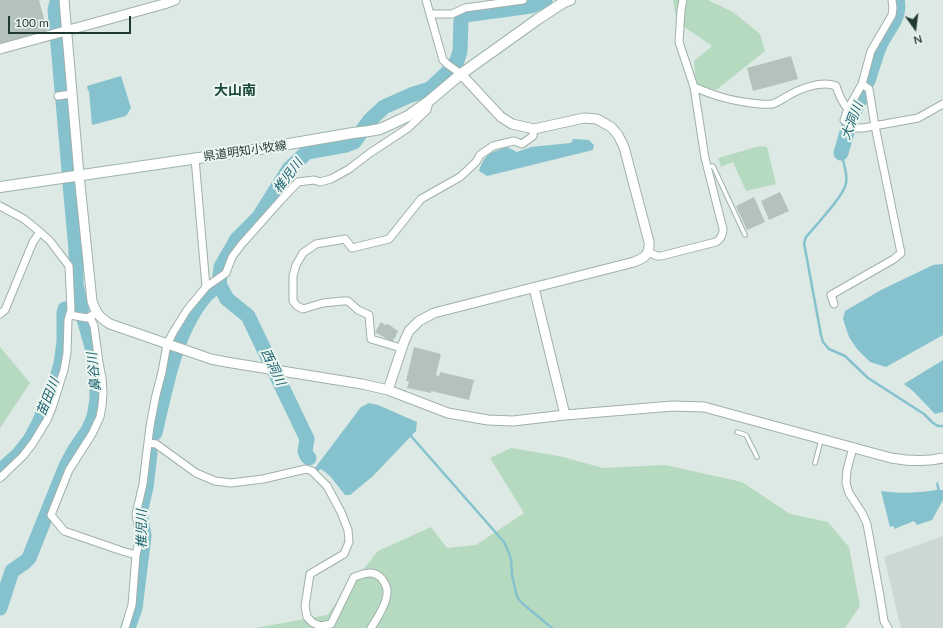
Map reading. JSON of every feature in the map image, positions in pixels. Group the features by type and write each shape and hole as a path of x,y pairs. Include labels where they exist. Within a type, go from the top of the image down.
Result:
{"main road":[{"name":"県道明知小牧線","path":"0,186 260,150 380,129 408,116 429,101 460,73 538,19 564,2 570,0"}],"street":[{"path":"64,0 60,32 70,94 79,175 92,301 91,316 94,326 103,393 100,417 92,434 69,470 51,515 64,531 136,555"},
{"path":"0,49 175,0"},
{"path":"388,390 401,348 410,331 419,321 434,313 634,262 644,258 650,248 624,147 618,135 611,126 597,119 584,118 534,129 512,124 500,117 460,73 443,60 426,0"},
{"path":"430,14 452,14 465,8 523,0"},
{"path":"648,252 661,256 716,242 722,237 723,229 705,158 694,87 680,42 680,10 683,0"},
{"path":"892,0 892,16 872,51 862,84 848,109 844,120 856,128 863,128 918,118 943,104"},
{"path":"834,304 831,295 894,259 901,253 869,89 862,84"},
{"path":"694,87 713,95 732,100 759,104 774,104 784,97 801,89 823,85 833,85 836,86 840,98 848,109"},
{"path":"58,96 70,94"},
{"path":"125,628 132,605 136,555 140,538 136,514 143,484 150,426 156,395 170,345 187,310 206,287 226,273 232,257 241,245 298,182 314,180 320,182 349,169 408,128 427,110 429,101"},
{"path":"401,348 371,339 369,315 358,310 348,301 323,303 303,309 298,306 293,301 294,276 299,259 303,253 316,244 345,239 352,248 389,239 421,199 460,177 476,162 480,155 493,146 514,141 522,144 533,136 534,129"},
{"path":"195,158 206,287"},
{"path":"0,206 24,219 40,232 50,241 69,266 72,310 68,320 67,353 64,370 47,420 23,456 0,478"},
{"path":"0,314 5,310 33,242 40,232"},
{"path":"534,288 565,415"},
{"path":"70,315 78,317 91,316 102,319 123,329 211,359 362,384 388,390 448,413 488,420 513,421 672,406 704,407 891,458 906,461 936,460 943,458"},
{"path":"148,443 156,444 196,473 215,481 231,484 263,479 306,469 312,470 327,486 341,512 348,530 349,542 344,554 310,574 305,606 307,617 313,623 321,626 331,624 354,577 368,572 379,575 386,584 387,591 382,610 371,628"},
{"path":"852,447 846,483 849,493 862,513 866,524 884,621 888,628"}],"lane":[{"path":"707,167 713,166 745,235"},
{"path":"737,432 746,435 757,457"},
{"path":"815,463 821,439"}],"shaded area":[{"path":"943,536 943,628 901,628 884,557"}],"green space":[{"path":"673,0 708,0 733,12 760,34 765,51 716,90 696,85 694,61 712,46 677,22"},
{"path":"760,146 767,147 776,184 746,191 733,162 721,167 718,158"},
{"path":"0,347 30,383 0,428"},
{"path":"511,448 559,456 603,468 665,465 742,482 790,514 828,522 849,547 860,606 845,628 255,628 327,615 378,551 431,527 447,548 476,545 524,513 490,458"}],"water":[{"path":"121,76 131,108 126,116 92,125 89,91 87,86"},
{"path":"573,139 589,140 594,145 593,150 487,176 479,171 481,165 489,154 507,147 517,152 531,147 571,143"},
{"path":"943,264 943,335 886,367 870,362 857,349 849,337 843,319 845,311 881,290 933,265"},
{"path":"943,360 943,412 935,414 913,391 904,384"},
{"path":"369,403 378,405 417,422 416,431 373,476 350,495 345,495 330,476 321,469 318,471 315,468 361,407"},
{"path":"938,482 940,490 943,490 943,500 932,520 917,525 914,521 894,529 894,526 890,527 881,491 909,493 937,490 936,483"}],"building":[{"path":"0,0 39,0 47,30 0,44"},
{"path":"791,56 798,79 753,91 747,68"},
{"path":"780,192 789,211 769,220 761,201"},
{"path":"754,197 765,222 747,230 736,206"},
{"path":"381,322 385,325 388,324 398,331 392,342 375,332"},
{"path":"414,347 441,354 436,375 439,376 440,372 474,380 469,400 431,391 431,393 407,388 409,381 406,381"}],"waterway":[{"name":"椎児川","path":"155,433 173,360 187,325 196,308 207,294 219,284 221,267 237,239 259,217 289,169 307,152 346,145 354,142 370,120 384,107 411,95 430,89 457,61 460,51 461,20 465,15 531,6 545,0"},
{"name":"大洞川","path":"868,81 880,45 893,24 897,12 897,0"},
{"name":"鼻谷川","path":"57,2 55,10 69,170"},
{"name":"大洞川","path":"841,153 851,118 865,90"},
{"path":"841,153 846,175 846,183 844,188 841,195 806,237 804,243 823,342 829,349 845,356 868,378 924,414 933,423 938,426 943,426"},
{"name":"鼻谷川","path":"0,608 12,571 29,558 66,466 89,429 94,417 97,400 97,380 92,347 76,285 76,249 70,184"},
{"name":"西洞川","path":"219,284 227,299 248,316 307,439 305,451 309,458"},
{"name":"苗田川","path":"0,471 19,454 30,440 39,423 55,384 61,364 64,342 65,309"},
{"path":"409,436 411,436 504,542 511,560 512,575 517,597 523,604 552,628"},
{"name":"椎児川","path":"128,628 135,608 144,536 140,513 146,487 150,453"}],"district":[{"name":"大山南","path":"235,90"}]}
